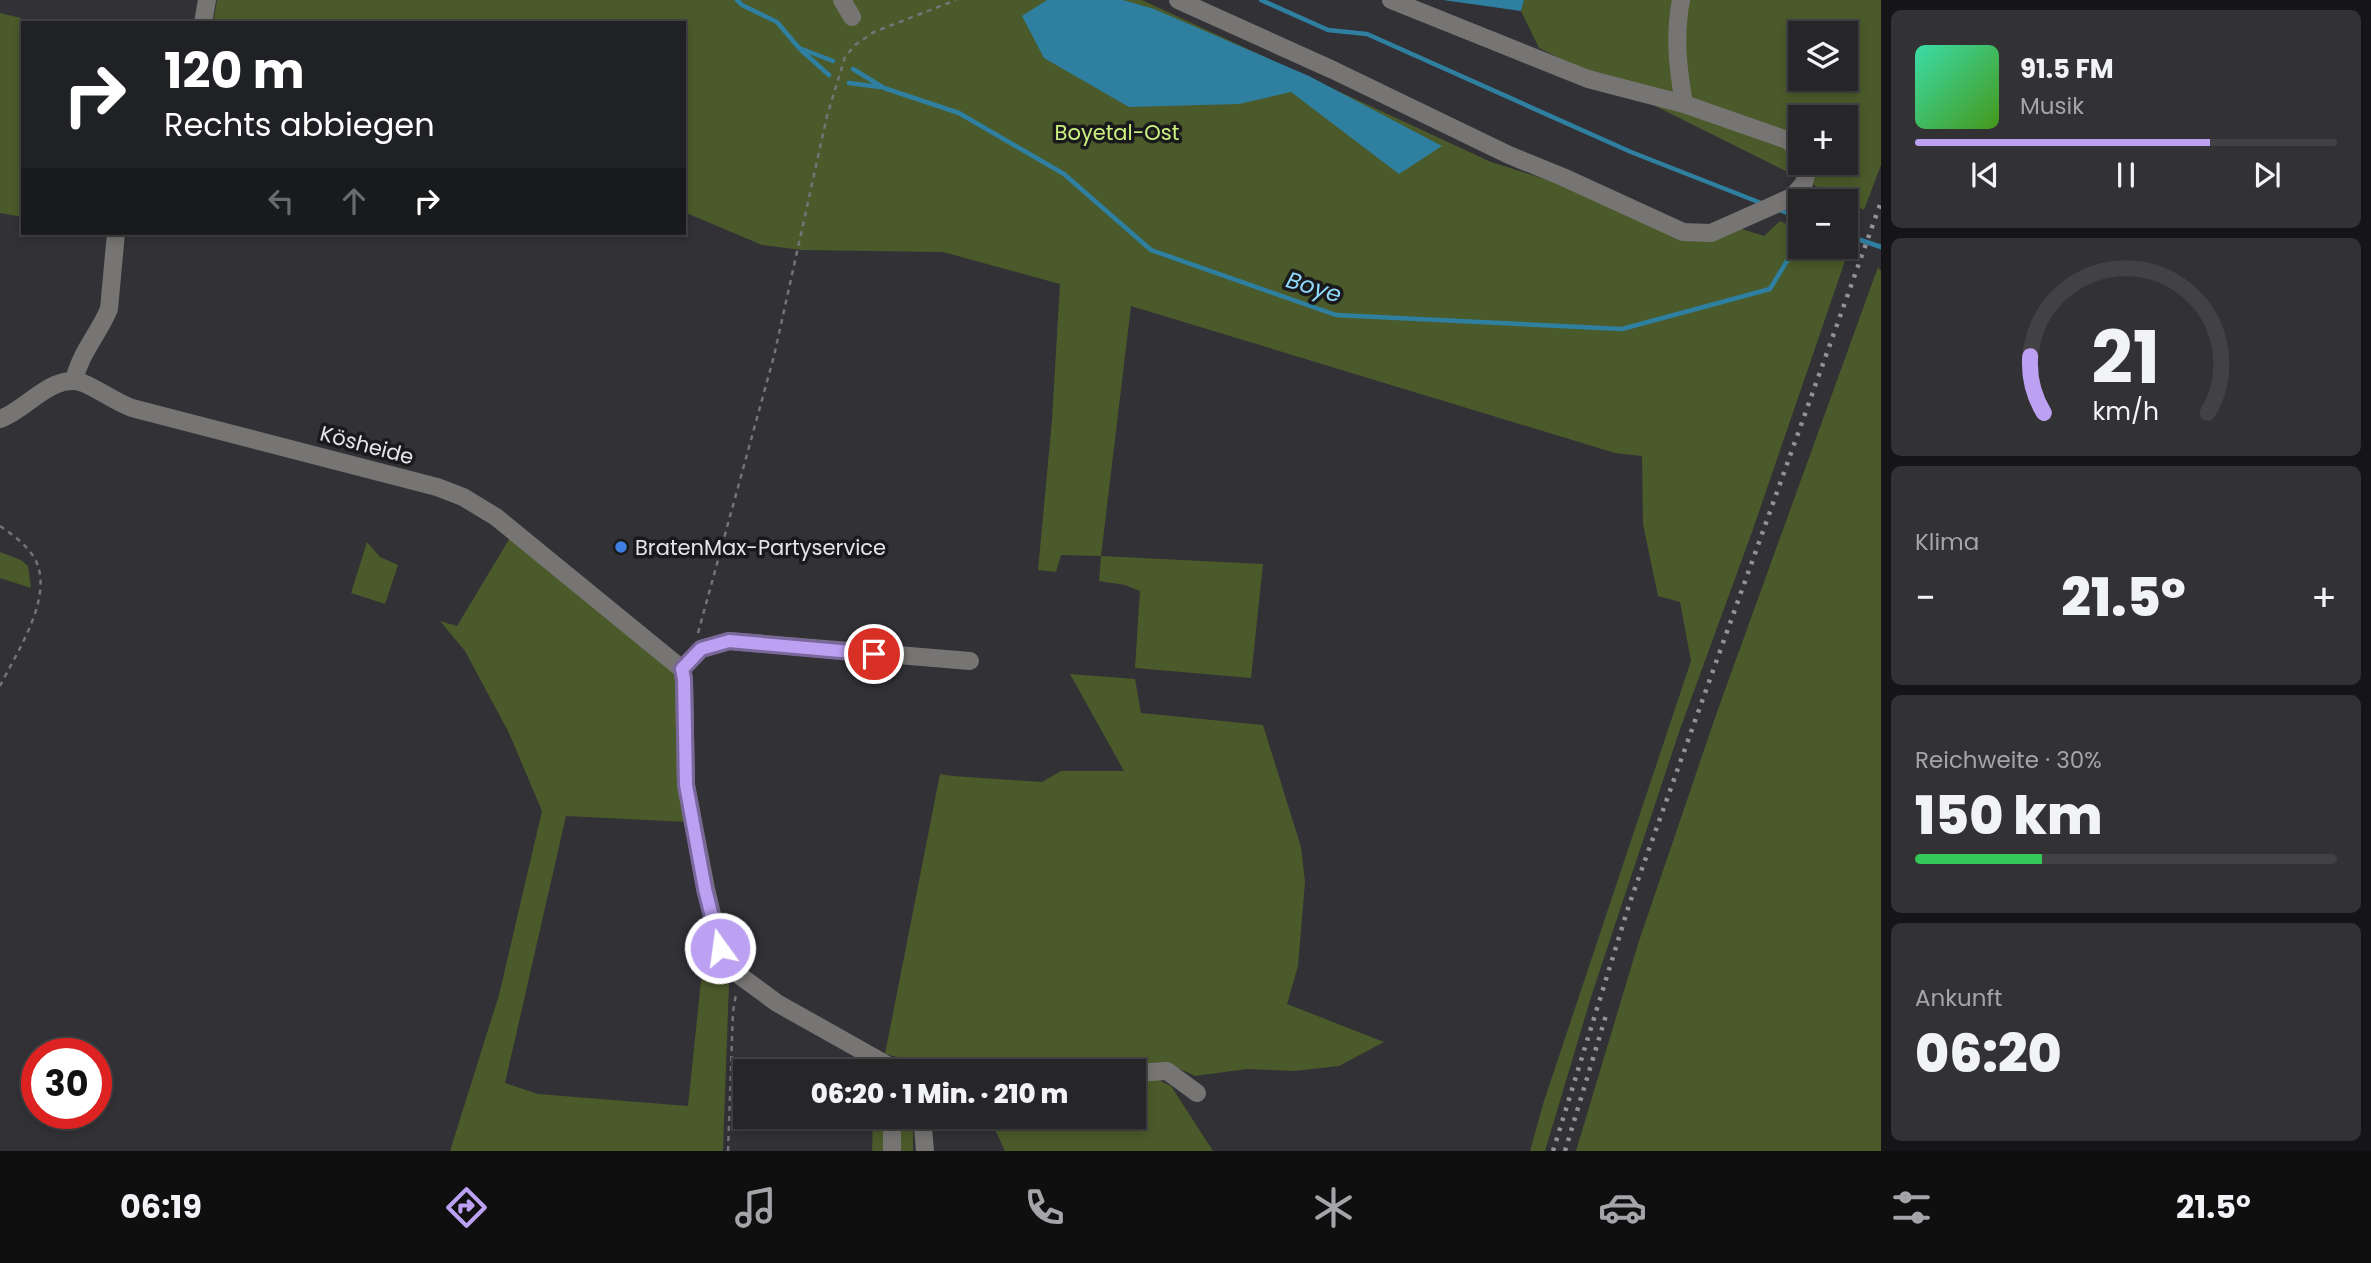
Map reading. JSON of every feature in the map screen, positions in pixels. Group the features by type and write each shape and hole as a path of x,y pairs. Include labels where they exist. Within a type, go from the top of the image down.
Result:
{"street":[{"path":"203,21 207,0"},
{"path":"842,0 852,17"},
{"path":"1178,0 1333,70 1509,155 1683,232 1711,233 1792,197 1804,183 1806,175"},
{"path":"1391,0 1588,79 1684,104 1788,141"},
{"path":"1681,0 1677,21 1677,61 1684,104"},
{"path":"0,419 52,387 74,380 84,352 109,309 116,235"},
{"name":"Kösheide","path":"74,380 132,408 437,487 463,497 496,517 687,663"},
{"path":"874,1059 778,1003 739,975 720,948 705,889 686,785 684,679 687,663 711,645 729,641 970,661"},
{"path":"1146,1072 1167,1070 1197,1093"},
{"path":"892,1129 892,1151"},
{"path":"923,1129 925,1151"}],"path":[{"path":"687,663 774,356 827,116 845,57 855,45 874,32 956,0"},
{"path":"0,526 21,541 35,560 40,576 39,600 35,612 0,686"},
{"path":"728,1151 733,1012 739,975"}],"green space":[{"name":"Boyetal-Ost","path":"217,0 1142,0 1491,162 1702,229 1742,229 1764,236 1780,221 1788,225 1788,259 1846,259 1752,532 1679,732 1591,997 1545,1151 1530,1151 1544,1101 1691,661 1680,602 1658,596 1643,524 1642,456 1615,453 1131,306 1101,556 1061,555 1056,572 1038,570 1052,420 1060,284 943,252 802,250 762,245 686,213 686,21 213,21"},
{"path":"1524,0 1881,0 1881,165 1864,210 1858,207 1858,189 1822,189 1794,175 1858,175 1858,105 1788,105 1788,172 1539,48 1521,11"},
{"path":"0,13 21,18 21,217 0,213"},
{"path":"1878,267 1881,271 1881,1151 1576,1151 1638,944 1717,712"},
{"path":"511,536 674,673 678,692 688,822 566,816 505,1083 538,1094 688,1106 701,981 716,963 729,984 723,1151 450,1151 499,995 542,811 509,733 465,651 440,621 457,626"},
{"path":"367,542 380,557 398,565 385,604 351,593"},
{"path":"0,552 21,560 28,566 31,588 0,578"},
{"path":"1101,556 1263,564 1251,678 1135,668 1140,591 1125,585 1099,581"},
{"path":"1070,674 1135,679 1141,713 1263,725 1301,847 1305,882 1298,966 1287,1004 1384,1042 1339,1066 1294,1071 1247,1069 1195,1076 1178,1068 1146,1066 1146,1059 905,1059 885,1054 940,774 1042,782 1061,771 1124,771"},
{"path":"1146,1079 1156,1079 1171,1086 1213,1151 1005,1151 995,1129 1146,1129"},
{"path":"873,1129 913,1129 913,1151 872,1151"}],"water":[{"path":"1047,0 1123,0 1154,9 1309,76 1442,146 1399,174 1291,92 1239,104 1129,107 1044,58 1022,16"},
{"path":"1443,0 1524,0 1521,11"}],"waterway":[{"name":"Boye","path":"737,0 777,22 799,48 833,61"},
{"name":"Boye","path":"1261,0 1328,30 1367,34 1631,152 1761,203"},
{"name":"Boye","path":"801,50 829,75"},
{"name":"Boye","path":"853,69 884,88 959,113 1064,174 1151,250 1336,315 1622,329 1770,289 1788,259"},
{"name":"Boye","path":"849,83 880,87"},
{"name":"Boye","path":"1779,210 1788,213"},
{"name":"Boye","path":"1858,239 1881,247"}],"railway":[{"path":"1553,1151 1629,905 1881,202"},
{"path":"1565,1151 1607,1012"}],"place":[{"name":"BratenMax-Partyservice","path":"621,547"}],"route":[{"path":"720,948 705,889 686,785 682,669 701,649 729,641 874,654"}]}
